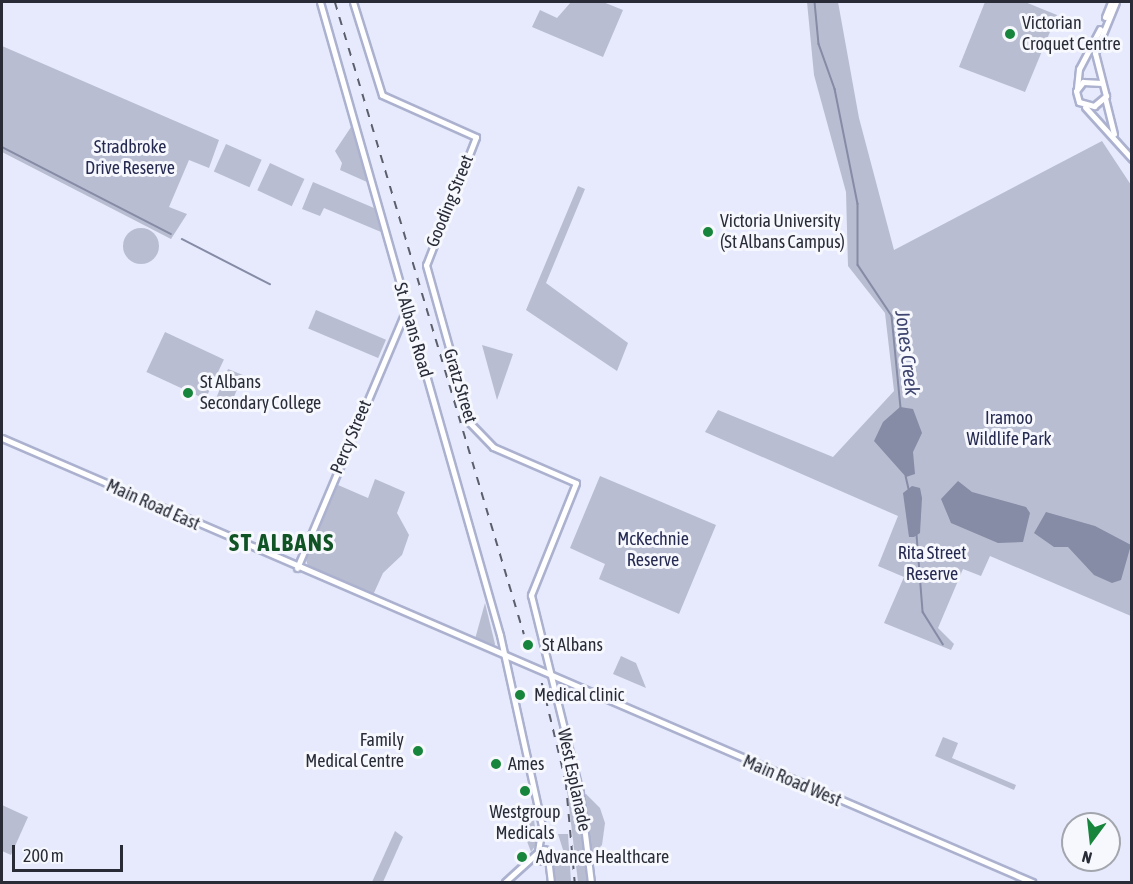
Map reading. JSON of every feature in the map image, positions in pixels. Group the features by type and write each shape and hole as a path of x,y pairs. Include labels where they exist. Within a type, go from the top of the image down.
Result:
{"street":[{"name":"St Albans Road","path":"320,2 414,332 503,658 536,795 541,841"},
{"name":"Gooding Street","path":"353,2 379,92 476,137 426,265"},
{"path":"1111,2 1082,62 1076,97 1114,136 1131,159"},
{"path":"1114,136 1096,52 1116,2"},
{"path":"1077,88 1087,80 1102,83"},
{"path":"1084,106 1105,98"},
{"name":"Gratz Street","path":"426,265 474,431 493,447 576,483"},
{"name":"Percy Street","path":"297,568 407,308"},
{"path":"396,331 414,332"},
{"name":"Main Road East","path":"2,438 503,658"},
{"name":"West Esplanade","path":"576,483 531,595 580,793 591,882"},
{"name":"Main Road West","path":"503,658 1032,882"},
{"path":"541,841 546,850 551,881"},
{"path":"505,882 537,852 541,841"},
{"path":"537,852 546,850"},
{"path":"537,852 551,881"},
{"path":"522,867 548,858"}],"green space":[{"path":"571,2 603,2 623,10 603,57 532,27 540,10 557,18"},
{"name":"Iramoo Wildlife Park","path":"807,2 838,2 859,118 894,250 1102,141 1131,185 1131,616 990,556 981,576 963,569 938,628 954,644 951,650 884,623 904,577 878,566 898,516 705,432 718,410 833,457 894,391 885,313 848,266 846,192 814,75"},
{"name":"Victorian Croquet Centre","path":"985,2 1025,2 1057,15 1025,92 959,67"},
{"name":"Stradbroke Drive Reserve","path":"2,46 219,140 209,168 189,160 169,207 187,214 171,239 2,152"},
{"path":"351,127 367,182 340,170 342,163 335,151"},
{"path":"226,144 262,160 249,187 214,171"},
{"path":"270,163 304,179 292,206 257,190"},
{"path":"313,182 374,208 381,232 324,208 320,216 302,209"},
{"path":"578,186 585,189 546,283 628,343 617,371 526,310"},
{"path":"141,228 153,234 159,246 153,258 141,264 129,258 123,246 129,234"},
{"path":"316,310 386,340 378,358 308,328"},
{"path":"165,332 224,359 205,399 146,372"},
{"path":"482,345 513,354 497,400"},
{"path":"228,369 243,375 232,403 217,397"},
{"name":"McKechnie Reserve","path":"600,476 716,525 679,614 599,579 605,564 570,548"},
{"path":"375,479 405,492 397,513 409,535 402,555 383,573 373,595 308,566 306,560 338,485 368,498"},
{"path":"485,603 495,644 494,646 475,639"},
{"path":"621,656 636,663 646,688 613,674"},
{"path":"943,737 958,743 952,758 1016,785 1014,790 935,756"},
{"path":"566,747 576,784 590,882 578,882 562,748"},
{"path":"586,794 600,808 605,823 602,845 591,856 582,797"},
{"path":"532,804 537,843 531,852 522,828"},
{"path":"2,805 28,817 11,855 2,851"},
{"path":"395,831 403,837 383,882 372,882"},
{"path":"558,834 568,834 571,882 554,882 549,865 564,853"}],"shaded area":[{"path":"900,407 913,409 922,433 913,452 915,474 906,477 874,441 883,422"},
{"path":"958,481 972,492 1026,507 1030,513 1023,542 998,543 951,523 941,499"},
{"path":"912,486 920,488 922,498 920,533 909,537 903,493"},
{"path":"1046,512 1095,526 1131,545 1121,580 1112,583 1094,575 1068,547 1054,547 1034,533"}],"waterway":[{"name":"Jones Creek","path":"815,2 819,44 835,89 858,204 858,265 892,316 901,408"},
{"path":"2,147 171,234"},
{"path":"182,239 270,284"},
{"name":"Jones Creek","path":"906,476 909,489"},
{"name":"Jones Creek","path":"917,535 923,612 943,644"}],"railway":[{"path":"335,2 524,634"},
{"path":"542,683 566,782 575,882"}],"place":[{"name":"Victorian Croquet Centre","path":"1010,34"},
{"name":"Victoria University (St Albans Campus)","path":"708,232"},
{"name":"St Albans Secondary College","path":"188,393"},
{"name":"St Albans","path":"528,645"},
{"name":"Medical clinic","path":"520,695"},
{"name":"Family Medical Centre","path":"418,751"},
{"name":"Ames","path":"496,764"},
{"name":"Westgroup Medicals","path":"525,791"},
{"name":"Advance Healthcare","path":"522,857"}],"district":[{"name":"ST ALBANS","path":"282,543"}],"park label":[{"name":"Rita Street Reserve","path":"932,564"}]}
